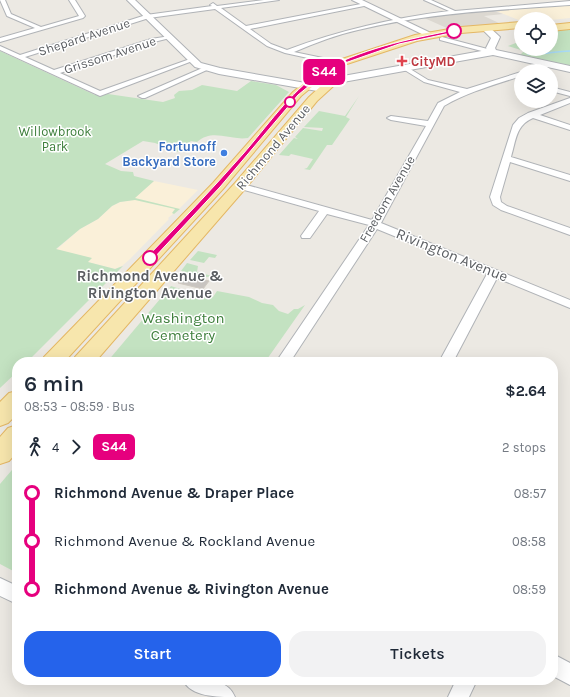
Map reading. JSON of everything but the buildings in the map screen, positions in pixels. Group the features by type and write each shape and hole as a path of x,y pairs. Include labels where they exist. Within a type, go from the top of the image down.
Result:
{"main road":[{"path":"558,22 570,21"},
{"path":"558,27 570,26"},
{"name":"Richmond Avenue","path":"87,357 240,186 327,85 354,68 411,46 442,39 491,34 514,27"},
{"name":"Richmond Avenue","path":"57,357 218,186 306,86 320,75 340,63 398,43 431,35 491,34"},
{"path":"491,34 508,36 514,34"},
{"path":"0,417 12,404"},
{"path":"0,454 12,441"}],"street":[{"path":"2,0 3,10 9,16 41,29"},
{"path":"0,40 82,17 72,0"},
{"path":"131,0 198,65 207,68 306,86 327,85 374,74 493,52"},
{"name":"Shepard Avenue","path":"20,58 148,16 276,0"},
{"path":"356,0 431,35"},
{"path":"427,0 454,12"},
{"path":"539,0 551,4"},
{"path":"208,1 269,45 287,52 340,63"},
{"path":"287,52 333,34 395,19 454,12 570,3"},
{"path":"174,5 182,12"},
{"path":"246,28 366,5"},
{"path":"491,34 490,48 493,52"},
{"name":"Grissom Avenue","path":"53,73 153,40 168,37"},
{"path":"442,39 545,64"},
{"path":"0,48 97,94 103,94 192,60"},
{"path":"558,67 570,69"},
{"path":"142,96 207,68"},
{"path":"354,68 362,73 374,74"},
{"path":"405,68 426,81 470,92"},
{"name":"Freedom Avenue","path":"286,357 375,224 441,105 452,98 514,77"},
{"path":"508,79 514,80"},
{"path":"127,84 150,92"},
{"path":"558,91 570,94"},
{"path":"570,100 531,115 522,120 516,127 495,197 496,203 504,208 570,232"},
{"path":"531,115 570,128"},
{"path":"391,118 430,124"},
{"path":"507,158 570,178"},
{"name":"Rivington Avenue","path":"240,186 375,224 570,304"},
{"path":"306,236 325,210"},
{"path":"449,357 494,272"},
{"path":"0,587 12,593"},
{"path":"558,667 570,675"},
{"path":"202,685 225,697"},
{"path":"458,697 464,685"}],"shaded area":[{"path":"570,5 570,18 558,19 558,12 514,12 514,18 496,11"},
{"path":"493,11 503,14 484,16 501,24 449,29 422,17"},
{"path":"154,181 198,190 168,218 169,219 122,266 115,269 87,262 91,258 56,250 80,229 98,219 112,206 120,202 132,200"}],"green space":[{"path":"570,29 570,68 558,65 558,64 518,57 558,56 558,30"},
{"path":"514,44 514,48 508,46"},
{"name":"Willowbrook Park","path":"0,51 95,95 108,94 163,102 175,98 174,95 179,91 192,90 202,85 237,91 251,81 276,85 289,92 248,138 215,135 209,136 197,142 191,141 177,152 155,143 143,141 105,164 121,171 133,172 134,176 154,181 135,198 180,209 174,214 172,213 175,209 135,200 120,202 112,206 98,219 80,229 56,249 92,258 88,262 115,269 123,266 32,357 12,357 12,377 0,388"},
{"path":"359,96 346,117 350,119 332,145 327,145 310,170 304,169 307,168 313,159 291,154 289,156 279,155 294,138 298,139 295,137 303,128 322,131 323,128 304,127 319,111 345,116"},
{"path":"198,251 217,255 215,258 209,257 204,263 190,260"},
{"path":"187,263 198,266 197,272 212,276 207,277 181,271"},
{"name":"Washington Cemetery","path":"171,286 192,293 213,297 217,291 249,297 262,303 273,305 279,311 288,314 294,309 298,309 305,305 269,357 111,357"},
{"path":"12,470 12,570 0,564 0,484"}],"waterway":[{"path":"558,52 570,51"}],"bus line":[{"name":"S44","path":"150,258 218,186 297,94 320,75 340,63 398,43 415,38 454,31"}],"place":[{"name":"CityMD","path":"402,61"},
{"name":"Fortunoff Backyard Store","path":"224,153"},
{"name":"Richmond Avenue & Rivington Avenue","path":"150,258"}]}
